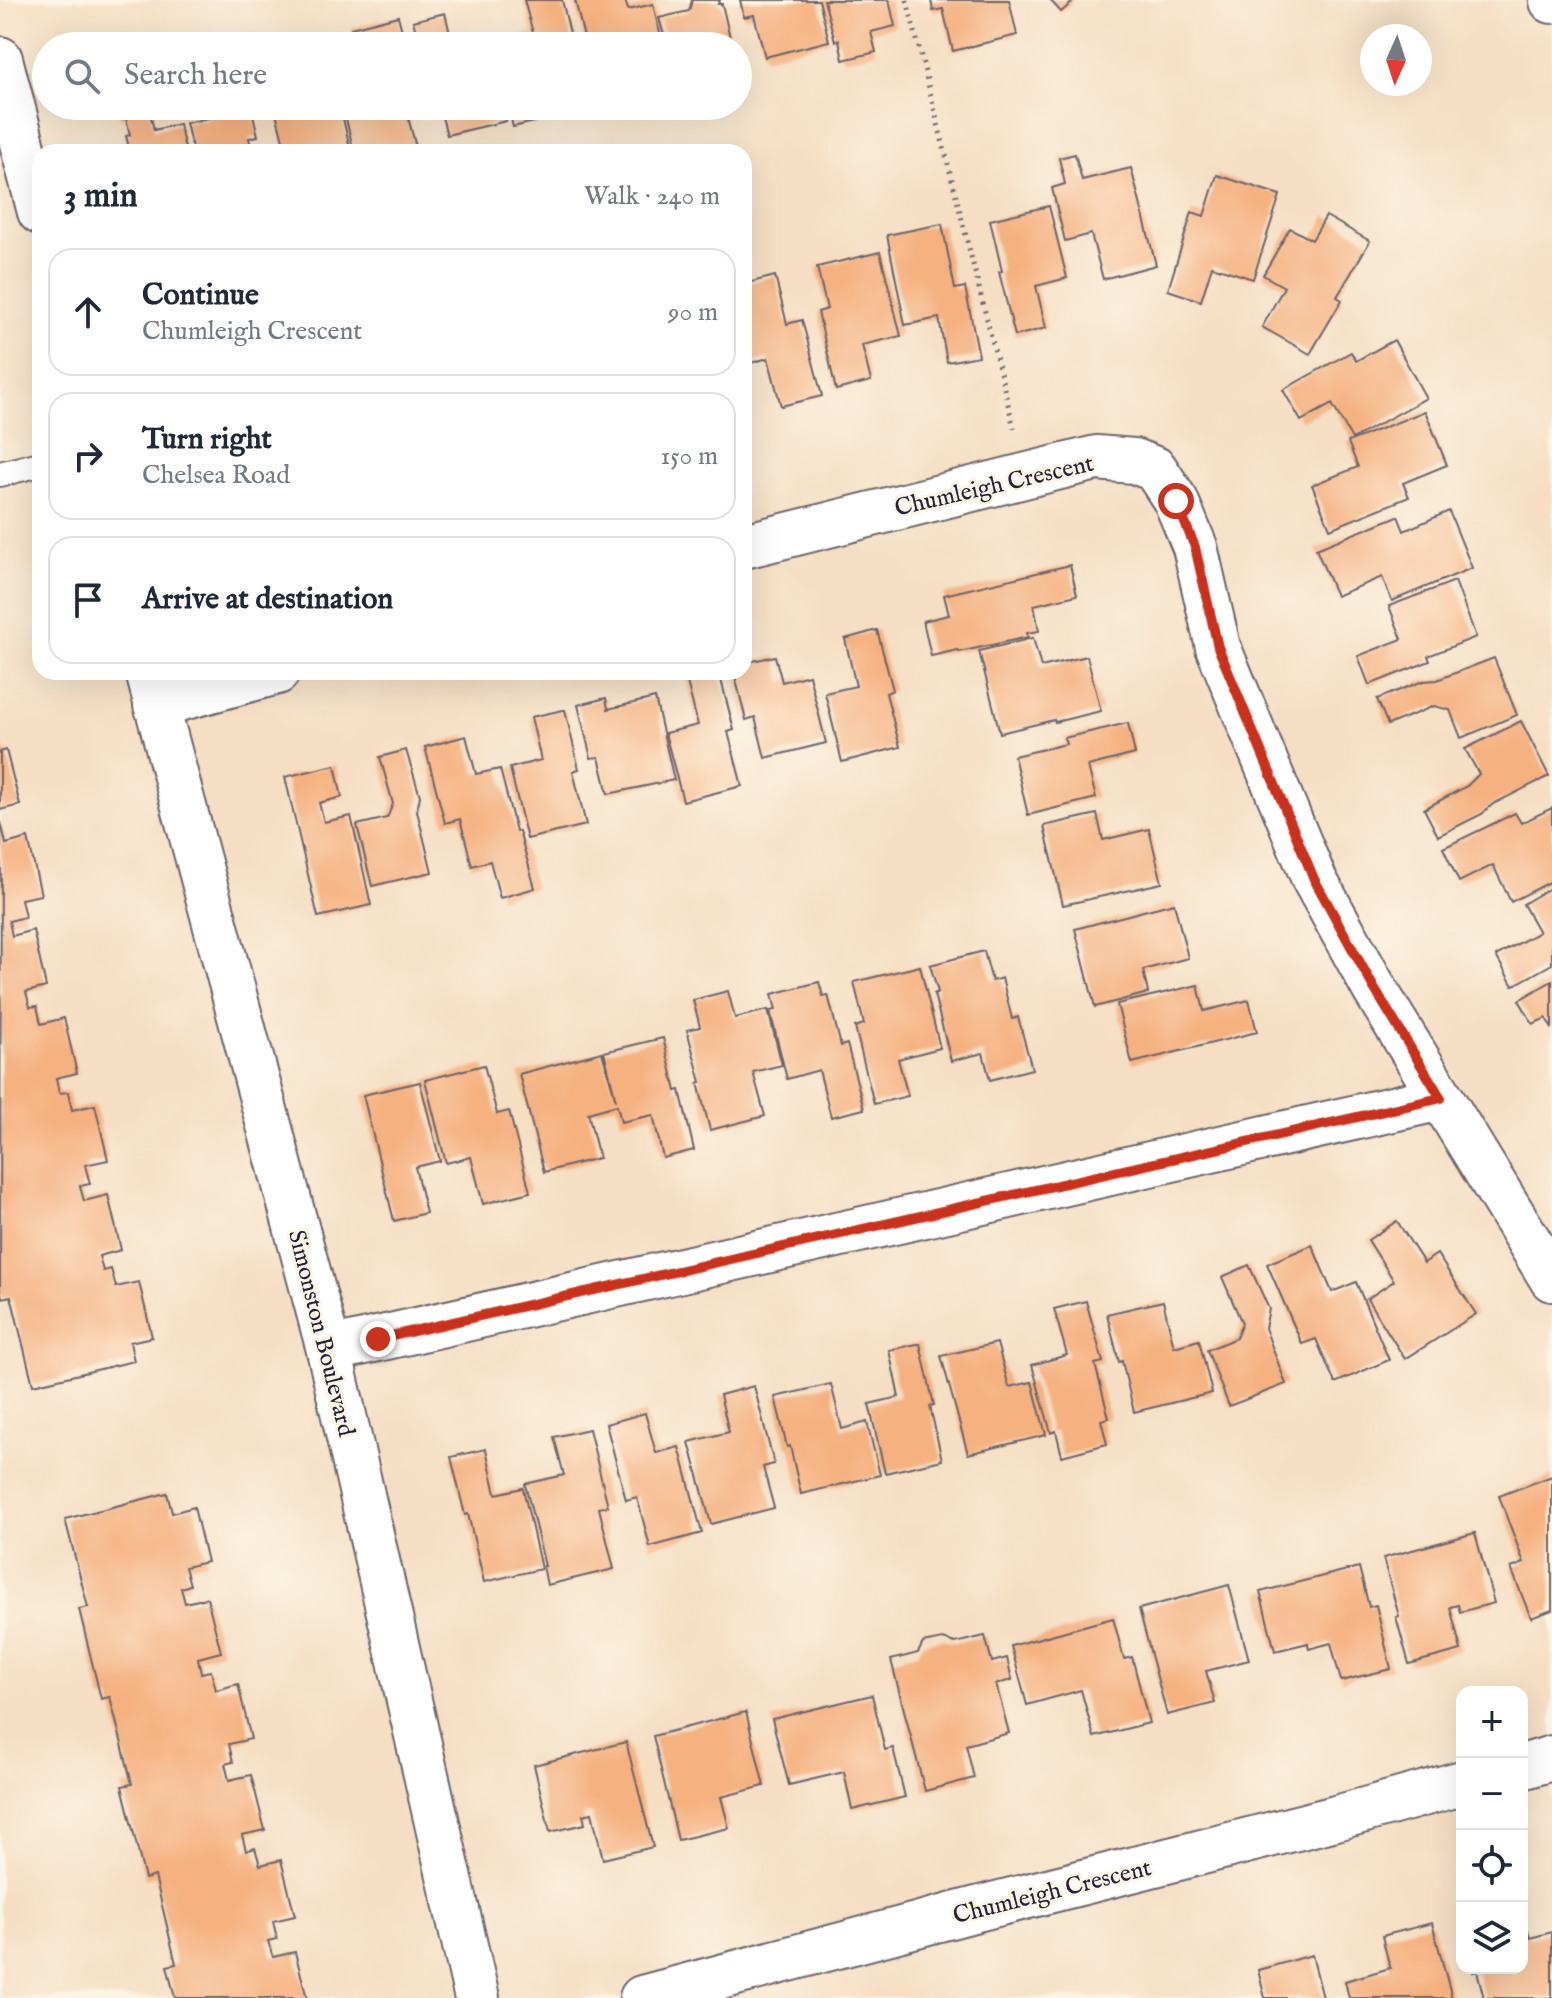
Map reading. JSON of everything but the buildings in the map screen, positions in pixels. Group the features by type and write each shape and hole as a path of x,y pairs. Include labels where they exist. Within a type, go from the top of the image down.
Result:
{"street":[{"path":"0,59 32,181"},
{"name":"Chumleigh Crescent","path":"752,544 1096,458 1134,461 1155,469 1176,501 1195,547 1218,647 1314,879 1374,988 1552,1279"},
{"path":"152,688 214,680"},
{"name":"Simonston Boulevard","path":"152,688 329,1350 477,1998"},
{"path":"329,1350 1441,1098"},
{"path":"1528,1765 1552,1758"},
{"name":"Chumleigh Crescent","path":"642,1998 1456,1785"}],"lane":[{"path":"0,474 32,466"}],"path":[{"path":"907,0 1026,476"}],"route":[{"path":"378,1339 1441,1098 1374,988 1314,879 1218,647 1195,547 1176,501"}]}
